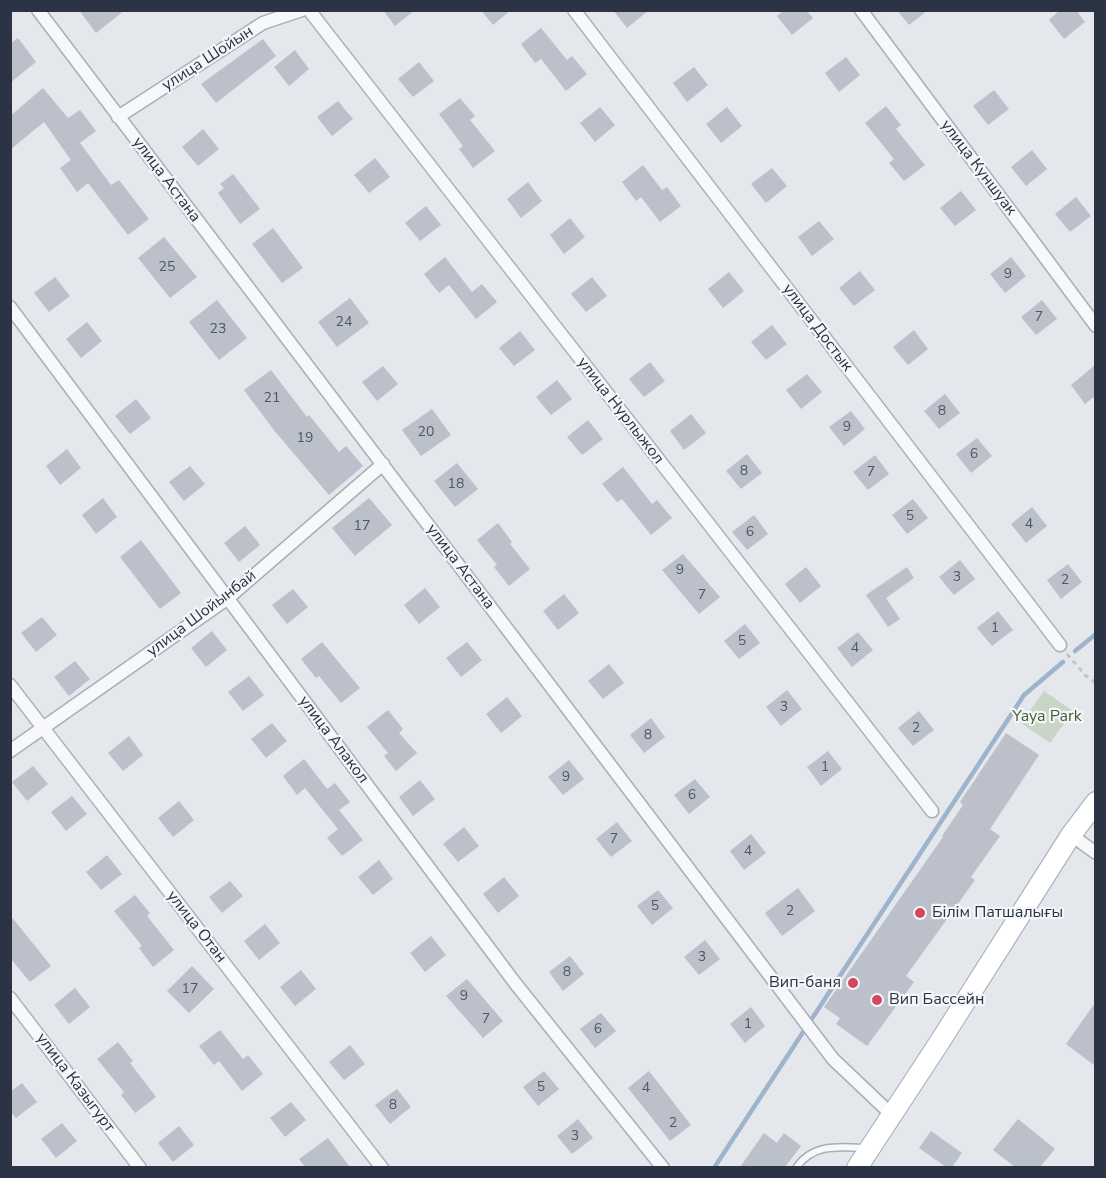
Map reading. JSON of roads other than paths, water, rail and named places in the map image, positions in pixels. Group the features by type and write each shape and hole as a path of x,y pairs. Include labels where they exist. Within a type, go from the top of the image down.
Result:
{"main road":[{"path":"857,1167 1071,835 1095,802"}],"street":[{"name":"улица Астана","path":"38,10 802,1019 833,1059 892,1115"},
{"name":"улица Шойын","path":"118,117 263,23 302,10"},
{"name":"улица Нурлыжол","path":"309,10 932,811"},
{"name":"улица Достык","path":"574,10 1060,645"},
{"name":"улица Куншуак","path":"861,10 1095,326"},
{"name":"улица Алакол","path":"10,307 515,983 663,1167"},
{"name":"улица Шойынбай","path":"10,750 228,598 383,464"},
{"name":"улица Отан","path":"10,685 382,1167"},
{"path":"1071,835 1095,853"},
{"name":"улица Казыгурт","path":"10,998 141,1167"}],"lane":[{"path":"796,1167 809,1154 829,1147 870,1148"}],"waterway":[{"path":"1075,651 1096,634"},
{"path":"714,1168 1024,695 1063,662"}],"place":[{"name":"Білім Патшалығы","path":"920,913"},
{"name":"Вип-баня","path":"853,983"},
{"name":"Вип Бассейн","path":"877,1000"}],"park label":[{"name":"Yaya Park","path":"1047,717"}]}
